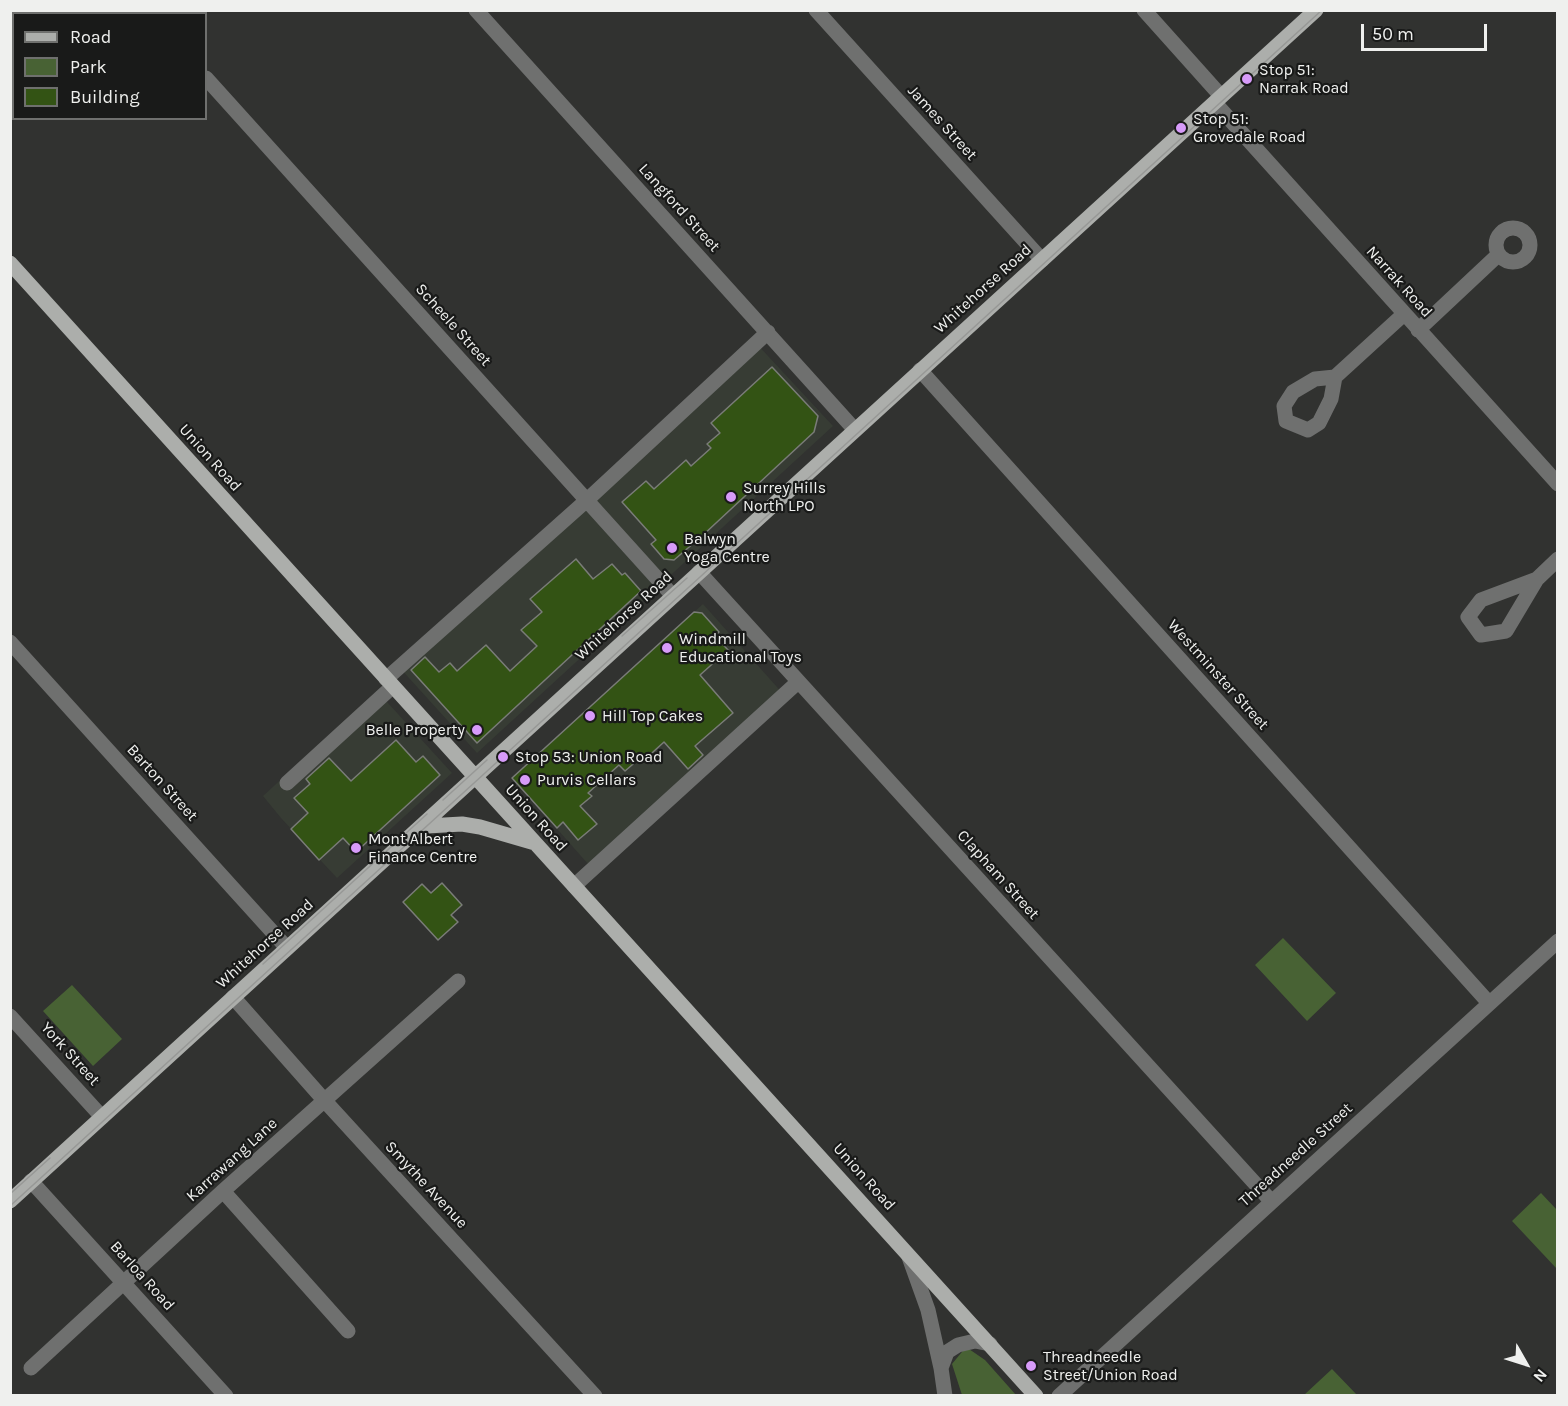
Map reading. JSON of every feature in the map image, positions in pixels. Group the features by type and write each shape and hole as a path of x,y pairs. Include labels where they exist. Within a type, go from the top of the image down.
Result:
{"main road":[{"name":"Whitehorse Road","path":"10,1201 1316,10"},
{"name":"Union Road","path":"10,263 1036,1395"},
{"path":"418,829 437,825 462,824 535,843"}],"street":[{"name":"Langford Street","path":"476,10 855,430"},
{"name":"James Street","path":"816,10 1042,260"},
{"name":"Narrak Road","path":"1144,10 1218,100 1404,314 1557,484"},
{"name":"Scheele Street","path":"207,79 673,596"},
{"path":"1418,330 1498,255"},
{"path":"1335,377 1404,314"},
{"path":"287,783 389,683 768,332"},
{"name":"Westminster Street","path":"920,370 1489,1003"},
{"path":"1537,579 1557,559"},
{"name":"Clapham Street","path":"699,572 1271,1201"},
{"name":"Barton Street","path":"10,642 287,948"},
{"path":"574,886 798,682"},
{"name":"Threadneedle Street","path":"1059,1395 1557,941"},
{"name":"Karrawang Lane","path":"32,1368 223,1191 458,981"},
{"name":"Smythe Avenue","path":"233,997 324,1100 595,1395"},
{"name":"York Street","path":"10,1016 102,1117"},
{"name":"Barloa Road","path":"31,1181 226,1395"},
{"path":"223,1191 348,1331"},
{"path":"907,1251 928,1310 945,1395"},
{"path":"941,1368 947,1352 958,1344 975,1341 990,1344"}],"shaded area":[{"path":"755,342 833,426 477,753 399,667"},
{"path":"703,604 785,696 596,873 512,778"},
{"path":"377,691 452,773 337,878 263,796"}],"green space":[{"path":"1283,938 1336,993 1307,1021 1255,965"},
{"path":"72,985 122,1039 93,1066 43,1011"},
{"path":"1541,1193 1557,1210 1557,1269 1512,1221"},
{"path":"966,1347 985,1360 1016,1395 962,1395 952,1364"},
{"path":"1332,1369 1357,1395 1304,1395"}],"building":[{"path":"772,367 818,416 814,432 674,560 664,559 651,544 656,540 622,502 646,481 654,489 686,460 691,466 711,448 707,444 720,433 711,423"},
{"path":"576,559 593,579 612,564 622,575 625,573 641,591 477,743 411,670 425,657 439,672 450,663 457,671 486,645 510,671 537,646 521,630 542,612 530,599"},
{"path":"694,612 702,613 719,632 715,636 728,650 700,675 733,713 695,746 703,755 688,769 664,742 642,762 639,759 625,771 619,765 588,793 592,796 580,806 597,824 578,840 563,822 557,828 512,778"},
{"path":"396,740 416,762 423,756 440,775 356,852 343,838 319,860 291,829 308,813 294,798 310,784 306,779 329,758 351,781"},
{"path":"442,883 462,905 451,915 458,922 438,940 403,902 422,884 431,893"}],"tram line":[{"path":"10,1206 1322,10"},
{"path":"622,636 687,578"},
{"path":"443,800 487,760"},
{"path":"263,964 427,814"},
{"path":"10,1194 50,1158"}],"place":[{"name":"Stop 51: Narrak Road","path":"1247,79"},
{"name":"Stop 51: Grovedale Road","path":"1181,128"},
{"name":"Surrey Hills North LPO","path":"731,497"},
{"name":"Balwyn Yoga Centre","path":"672,548"},
{"name":"Windmill Educational Toys","path":"667,648"},
{"name":"Hill Top Cakes","path":"590,716"},
{"name":"Belle Property","path":"477,730"},
{"name":"Stop 53: Union Road","path":"503,757"},
{"name":"Purvis Cellars","path":"525,780"},
{"name":"Mont Albert Finance Centre","path":"356,848"},
{"name":"Threadneedle Street/Union Road","path":"1031,1366"}]}
